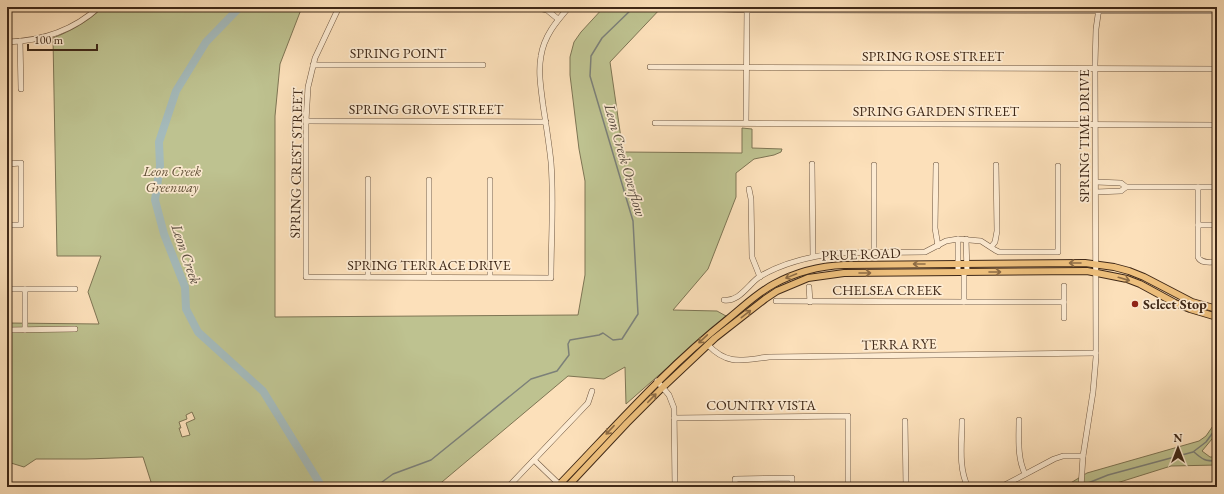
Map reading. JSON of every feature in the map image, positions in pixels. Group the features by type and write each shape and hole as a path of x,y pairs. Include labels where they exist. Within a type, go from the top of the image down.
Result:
{"main road":[{"name":"PRUE ROAD","path":"559,486 622,417 710,333 760,292 773,284 805,270 835,265 1095,264 1114,267 1144,277 1178,296 1192,302 1217,309"},
{"path":"835,265 836,273"},
{"name":"PRUE ROAD","path":"567,487 663,387 708,346 765,299 777,291 808,278 836,273 1095,272 1112,275 1134,282 1154,291 1174,303 1216,316"}],"street":[{"path":"7,42 20,41 60,32 85,18 99,7"},
{"name":"SPRING CREST STREET","path":"306,277 306,121 308,87 313,65 339,7"},
{"path":"358,7 538,8 547,10 558,19"},
{"path":"546,122 539,73 541,56 547,36 558,19 569,7"},
{"path":"708,7 722,9 1099,9 1217,11"},
{"path":"746,123 747,8"},
{"name":"SPRING TIME DRIVE","path":"1081,487 1082,456 1093,392 1096,353 1095,69 1096,29 1099,9"},
{"path":"20,41 21,88"},
{"name":"SPRING POINT","path":"313,65 483,66"},
{"name":"SPRING ROSE STREET","path":"650,67 1217,70"},
{"name":"SPRING GROVE STREET","path":"306,121 546,122"},
{"name":"SPRING TERRACE DRIVE","path":"306,277 551,278 552,181 546,122"},
{"name":"SPRING GARDEN STREET","path":"655,123 1217,124"},
{"path":"7,164 21,163 21,225 7,225"},
{"path":"812,164 813,256"},
{"path":"874,165 874,253"},
{"path":"936,165 935,228 938,246"},
{"path":"991,247 997,231 996,165"},
{"path":"724,300 736,298 760,277 787,264 813,256 839,253 925,252 946,241 958,239 981,241 999,252 1058,252 1058,166"},
{"path":"368,179 368,277"},
{"path":"429,180 429,277"},
{"path":"490,180 490,277"},
{"path":"1096,182 1121,183 1126,187 1217,187"},
{"path":"1113,182 1113,192"},
{"path":"1096,192 1121,191 1126,187"},
{"path":"1198,187 1198,253 1200,260 1206,262 1217,262"},
{"path":"749,189 751,199 752,258 760,277"},
{"path":"1198,225 1217,225"},
{"path":"958,239 958,264 963,272"},
{"path":"964,302 963,272 966,264 966,239"},
{"path":"958,252 966,252"},
{"path":"1064,286 1064,318"},
{"path":"809,287 810,302"},
{"path":"7,289 75,289"},
{"path":"25,330 26,289"},
{"name":"CHELSEA CREEK","path":"776,301 1064,302"},
{"path":"7,330 75,329"},
{"name":"TERRA RYE","path":"708,346 716,354 735,361 746,361 769,357 1096,353"},
{"path":"658,381 673,402 675,487"},
{"path":"508,487 588,403 592,391"},
{"name":"COUNTRY VISTA","path":"674,418 848,416 848,487"},
{"path":"1019,420 1019,458 1020,465 1025,474"},
{"path":"905,421 906,487"},
{"path":"962,421 962,468 968,487"},
{"path":"1001,487 1054,459 1063,456 1082,456"},
{"path":"534,460 559,486"},
{"path":"735,487 735,479 792,478 792,487"}],"green space":[{"name":"Leon Creek Greenway","path":"103,7 302,7 280,64 275,116 275,317 578,315 585,275 585,181 579,149 570,75 570,57 574,42 604,7 662,7 610,62 623,152 742,153 742,128 752,129 752,148 782,149 781,152 774,155 754,159 736,173 736,197 708,269 673,310 717,311 726,316 626,404 625,367 604,379 568,376 436,487 158,487 152,485 143,457 36,459 24,467 11,463 7,455 7,323 99,324 88,292 101,256 57,256 53,38 80,25","holes":["192,412 195,419 186,423 190,435 182,437 179,422 187,419 186,415"]},
{"path":"1217,420 1217,433 1202,451 1210,457 1217,457 1217,465 1171,466 1104,487 1064,487 1087,473 1199,441 1206,436"}],"waterway":[{"name":"Leon Creek","path":"240,7 206,42 176,91 159,142 160,166 155,200 164,234 185,287 186,309 198,332 263,391 322,487"},
{"name":"Leon Creek Overflow","path":"380,487 382,482 393,474 431,460 531,379 557,371 569,355 568,344 570,340 603,333 613,340 622,339 638,314 633,221 590,76 591,56 602,38 634,7"},
{"path":"1088,483 1108,475 1193,452 1206,442 1217,427"},
{"path":"1194,452 1204,460 1217,461"}],"place":[{"name":"Select Stop","path":"1135,304"}]}
